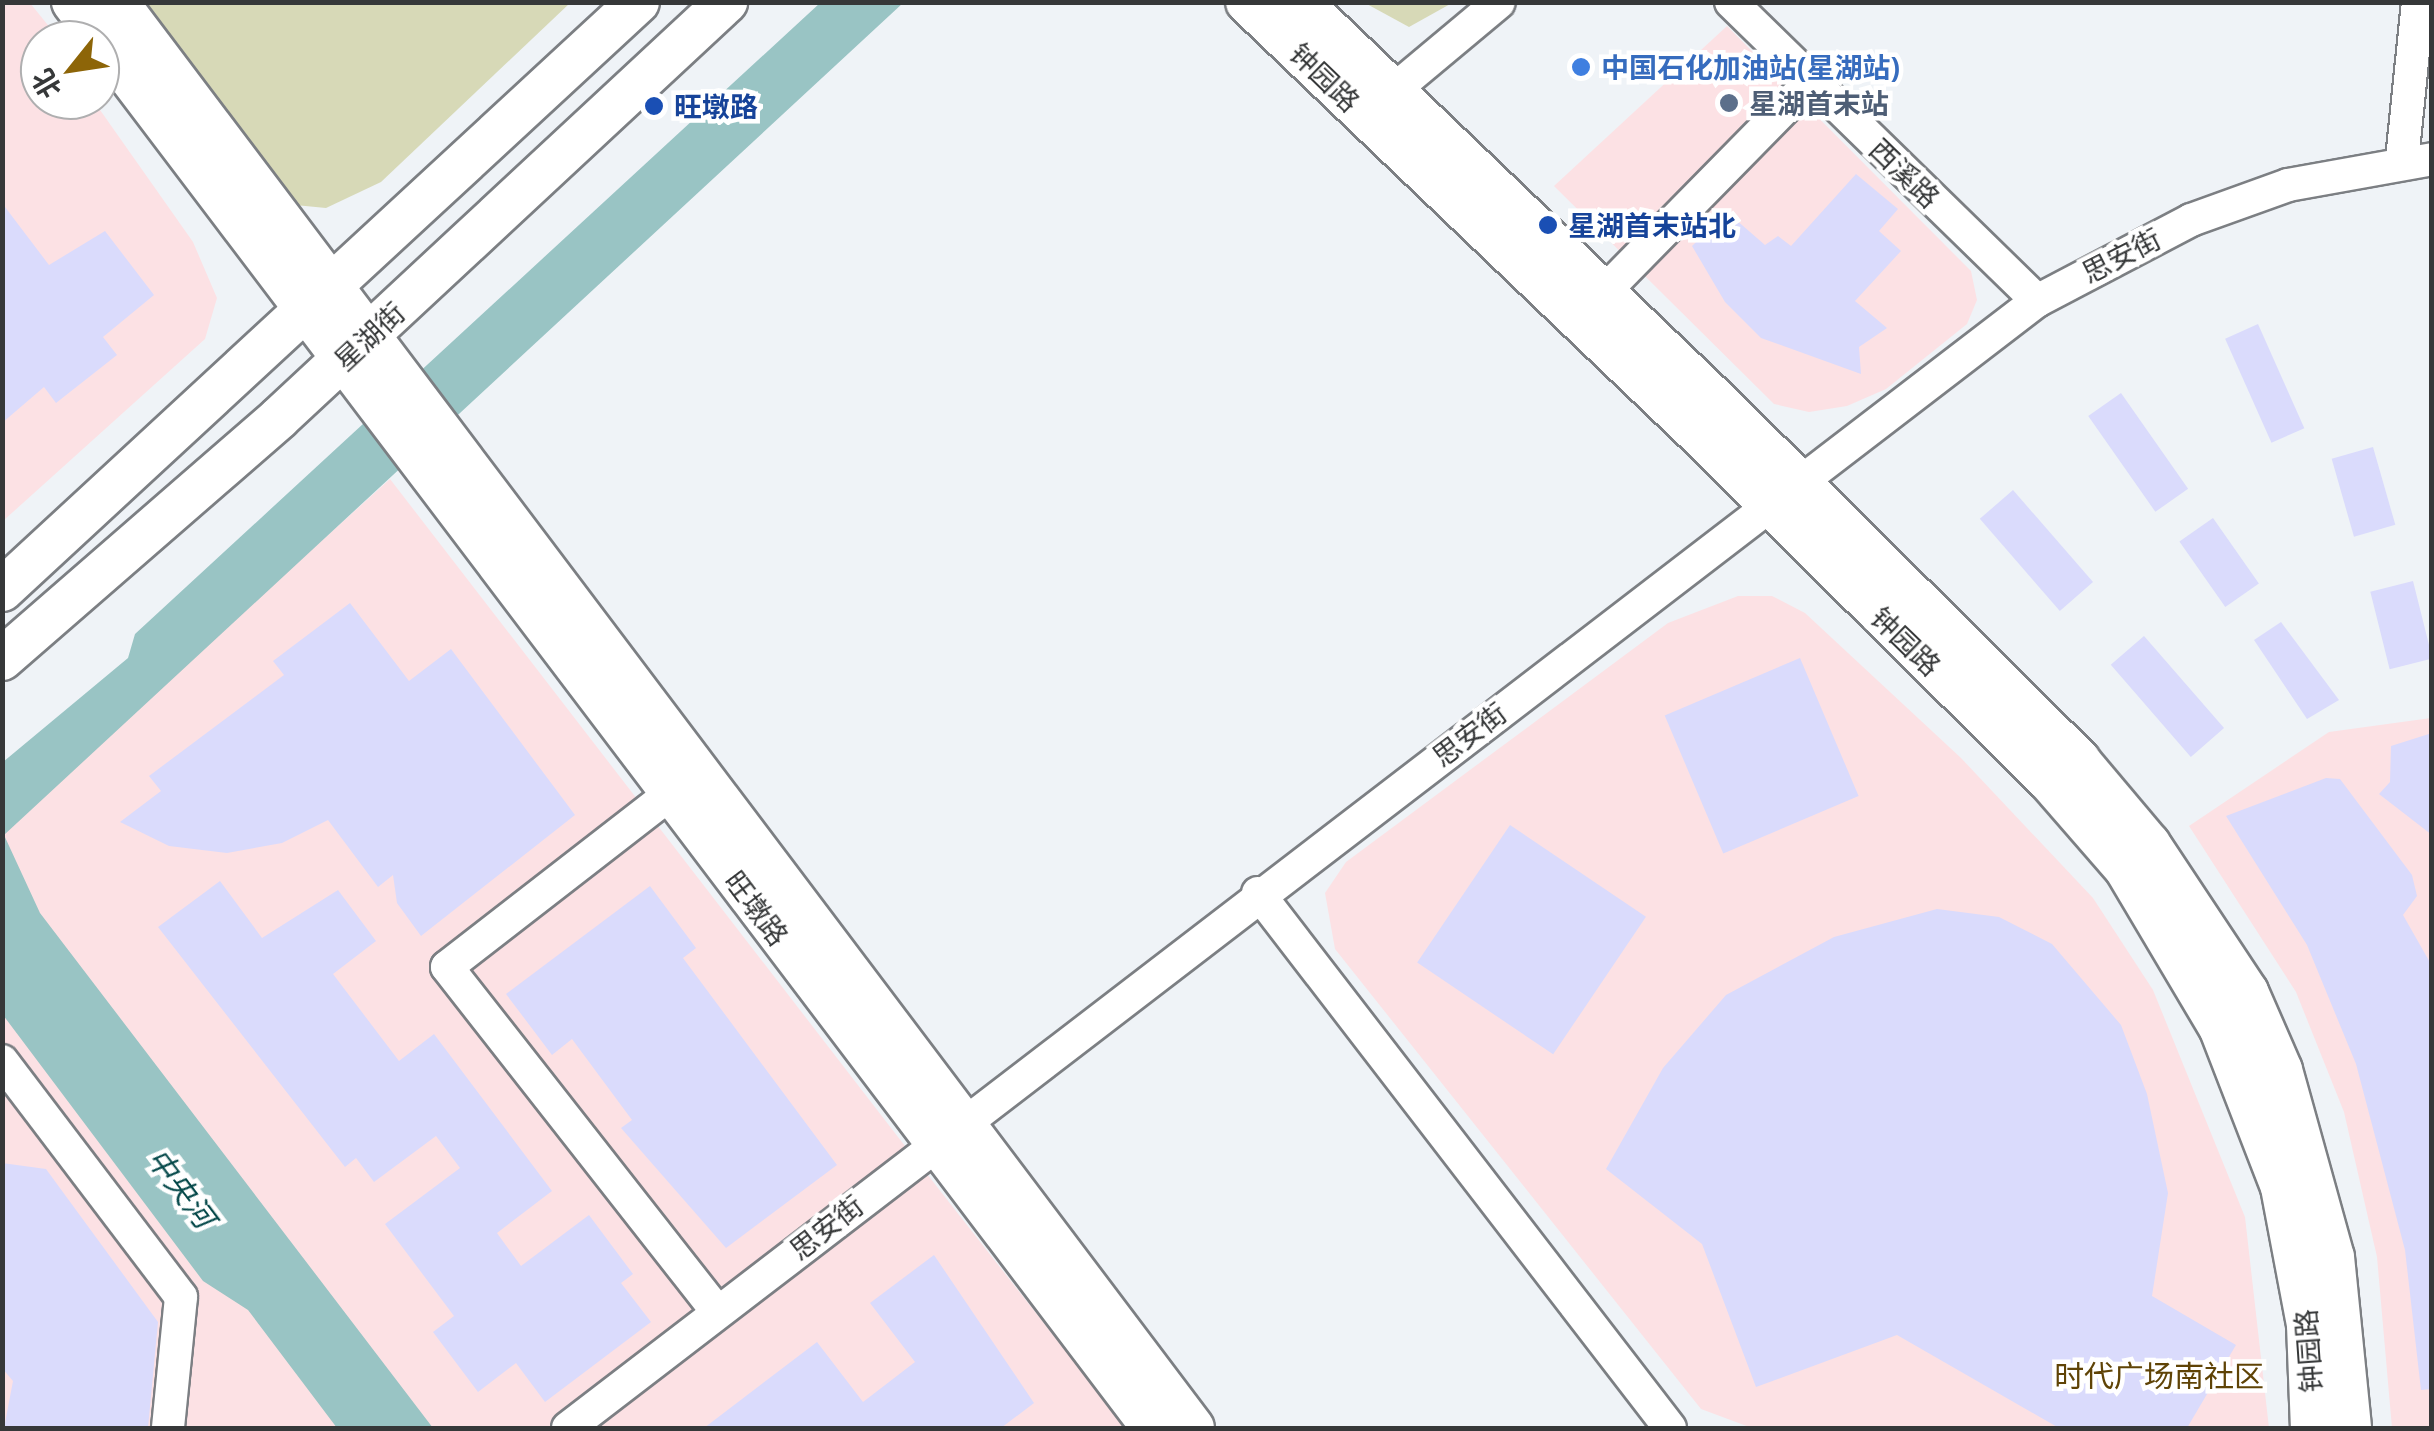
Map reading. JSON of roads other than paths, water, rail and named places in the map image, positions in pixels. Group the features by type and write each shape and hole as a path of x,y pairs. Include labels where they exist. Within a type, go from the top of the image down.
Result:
{"main road":[{"name":"旺墩路","path":"74,2 321,300"},
{"name":"旺墩路","path":"116,2 321,300 948,1133 1153,1428"},
{"path":"2,590 321,300 638,2"},
{"name":"星湖街","path":"2,659 356,347 726,2"},
{"name":"钟园路","path":"1247,2 1379,102 1604,292 2078,810 2185,961 2237,1063 2282,1187 2308,1325 2312,1428"},
{"name":"钟园路","path":"1300,2 1379,102 1786,495 2104,788 2247,992 2320,1199 2342,1311 2350,1428"},
{"name":"旺墩路","path":"439,456 670,794 1193,1428"}],"street":[{"path":"1379,102 1499,2"},
{"name":"西溪路","path":"1732,2 2036,301"},
{"path":"2417,160 2418,2"},
{"path":"1604,292 1811,81"},
{"name":"思安街","path":"568,1428 1258,893 2036,301 2191,220 2288,185 2417,160"},
{"path":"670,794 447,966 717,1311"},
{"path":"1258,893 1670,1428"},
{"path":"2,1061 181,1297 168,1428"}],"water":[{"name":"中央河","path":"820,3 903,3 4,835 40,913 433,1428 337,1428 248,1310 203,1281 3,1015 3,762 128,658 135,634"}],"place":[{"name":"中国石化加油站(星湖站)","path":"1581,67"},
{"name":"星湖首末站","path":"1729,103"},
{"name":"旺墩路","path":"654,106"},
{"name":"星湖首末站北","path":"1548,225"}],"district":[{"name":"时代广场南社区","path":"2159,1376"}]}
